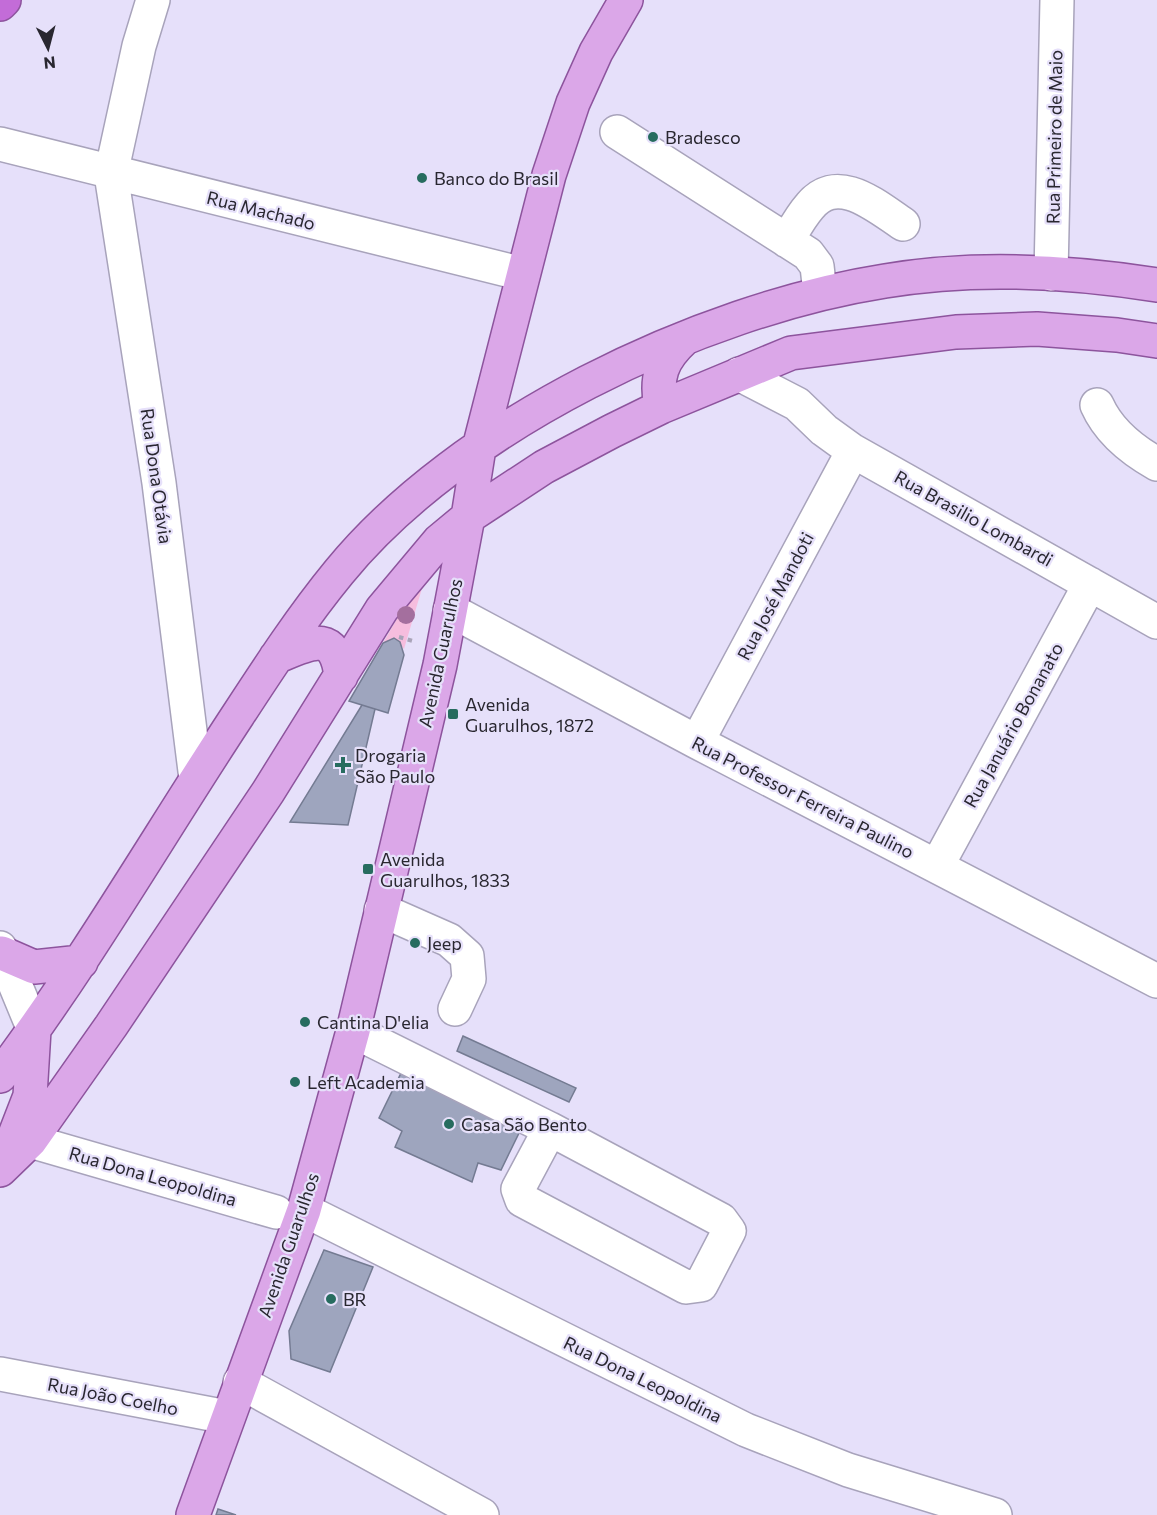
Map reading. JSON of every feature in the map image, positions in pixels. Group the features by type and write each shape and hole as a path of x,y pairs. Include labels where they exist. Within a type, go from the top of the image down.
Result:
{"highway":[{"path":"0,4 4,0"}],"main road":[{"name":"Avenida Guarulhos","path":"193,1515 240,1382 290,1211 353,1031 450,610 479,448 549,176 573,103 596,52 626,0"},
{"path":"0,1076 81,962 276,657 334,578 379,530 479,448 507,428 595,380 688,336 757,311 820,293 886,280 944,274 1052,274 1157,285"},
{"path":"0,1167 30,1141 111,1026 268,792 382,609 439,541 468,517 544,467 661,407 791,352 967,331 1037,329 1117,335 1157,341"},
{"path":"661,407 657,383 660,369 665,358 688,336"},
{"path":"491,398 520,450 544,467"},
{"path":"276,657 306,645 326,644 335,651 340,676"},
{"path":"1,951 34,967 81,962"},
{"path":"0,1167 18,1131 30,1096 34,1030"}],"street":[{"path":"111,174 139,46 153,0"},
{"name":"Rua Primeiro de Maio","path":"1052,274 1057,0"},
{"path":"617,132 808,254 817,267 820,293"},
{"name":"Rua Machado","path":"0,144 111,174 523,273"},
{"name":"Rua Dona Otávia","path":"111,174 159,483 196,779"},
{"path":"787,241 810,205 829,192 840,191 863,198 903,224"},
{"name":"Rua Brasilio Lombardi","path":"791,352 787,376 789,389 797,404"},
{"name":"Rua Brasilio Lombardi","path":"739,374 797,404 824,430 853,451 1157,622"},
{"path":"1097,405 1110,428 1142,456 1157,464"},
{"name":"Rua José Mandoti","path":"697,742 853,451"},
{"name":"Rua Januário Bonanato","path":"937,866 1090,584"},
{"name":"Rua Professor Ferreira Paulino","path":"450,610 697,742 1157,981"},
{"path":"381,910 448,940 467,956 469,979 455,1008"},
{"path":"1,951 34,1030"},
{"path":"353,1031 550,1129 725,1223 729,1231 701,1285 686,1287 522,1200 518,1189 550,1129"},
{"name":"Rua Dona Leopoldina","path":"30,1141 290,1211 746,1430 848,1470 995,1515"},
{"name":"Rua João Coelho","path":"0,1374 227,1417"},
{"path":"240,1382 482,1515"}],"shaded area":[{"path":"417,584 423,585 404,649 394,638 383,643"}],"building":[{"path":"394,638 400,642 404,655 388,713 349,701 383,643"},
{"name":"Drogaria São Paulo","path":"362,705 375,709 348,825 290,822"},
{"path":"463,1036 576,1088 569,1102 457,1051"},
{"name":"Casa São Bento","path":"402,1071 520,1131 501,1170 478,1163 472,1182 395,1147 402,1131 379,1118"},
{"name":"BR","path":"324,1250 373,1267 330,1372 291,1359 289,1331"},
{"path":"218,1509 236,1515 216,1515"}],"place":[{"name":"Bradesco","path":"653,137"},
{"name":"Banco do Brasil","path":"422,178"},
{"name":"Avenida Guarulhos, 1872","path":"453,714"},
{"name":"Drogaria São Paulo","path":"343,765"},
{"name":"Avenida Guarulhos, 1833","path":"368,869"},
{"name":"Jeep","path":"415,943"},
{"name":"Cantina D'elia","path":"305,1022"},
{"name":"Left Academia","path":"295,1082"},
{"name":"Casa São Bento","path":"449,1124"},
{"name":"BR","path":"331,1299"}]}
